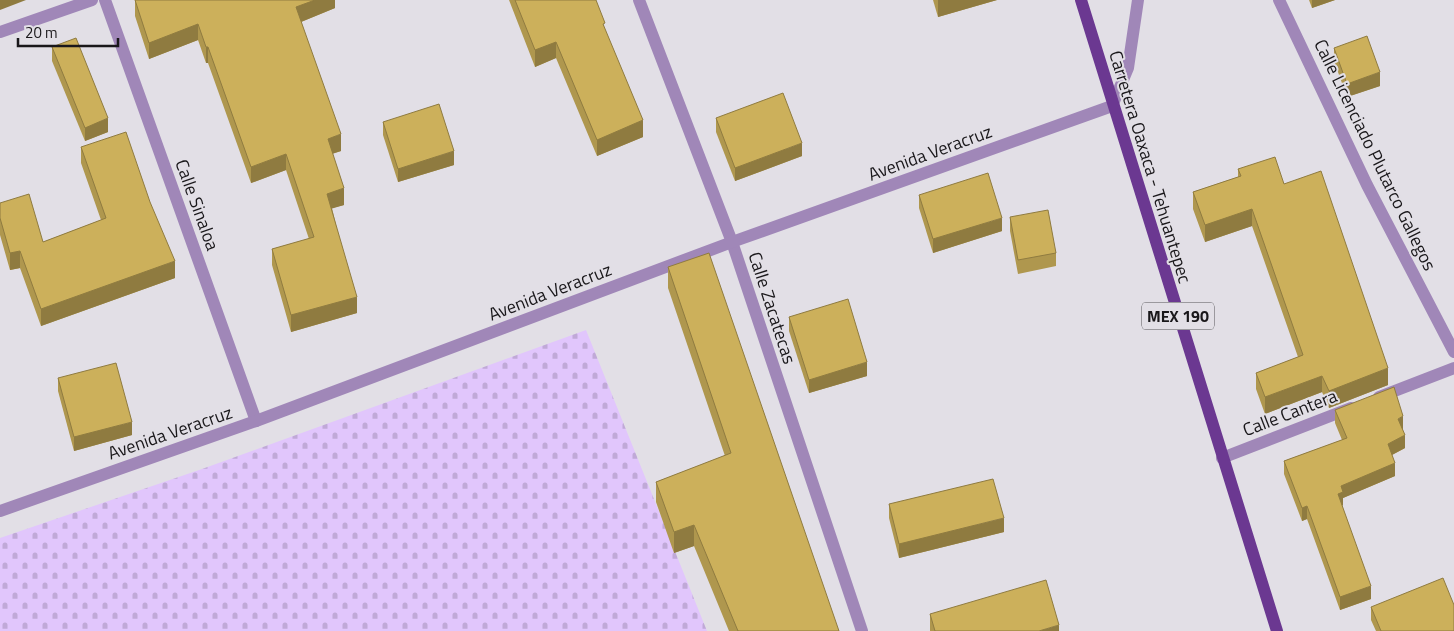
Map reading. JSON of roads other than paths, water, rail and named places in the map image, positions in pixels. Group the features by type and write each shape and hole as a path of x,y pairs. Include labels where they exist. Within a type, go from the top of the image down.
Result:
{"main road":[{"name":"Carretera Oaxaca - Tehuantepec","path":"1081,0 1112,106 1276,631"}],"street":[{"path":"0,32 92,0"},
{"name":"Calle Sinaloa","path":"105,0 256,421"},
{"name":"Calle Zacatecas","path":"640,0 732,242 862,631"},
{"path":"1112,106 1128,68 1138,0"},
{"name":"Calle Licenciado Plutarco Gallegos","path":"1279,0 1367,185 1454,352"},
{"name":"Avenida Veracruz","path":"0,511 256,421 732,242 1112,106"},
{"name":"Calle Cantera","path":"1222,458 1454,368"}]}
